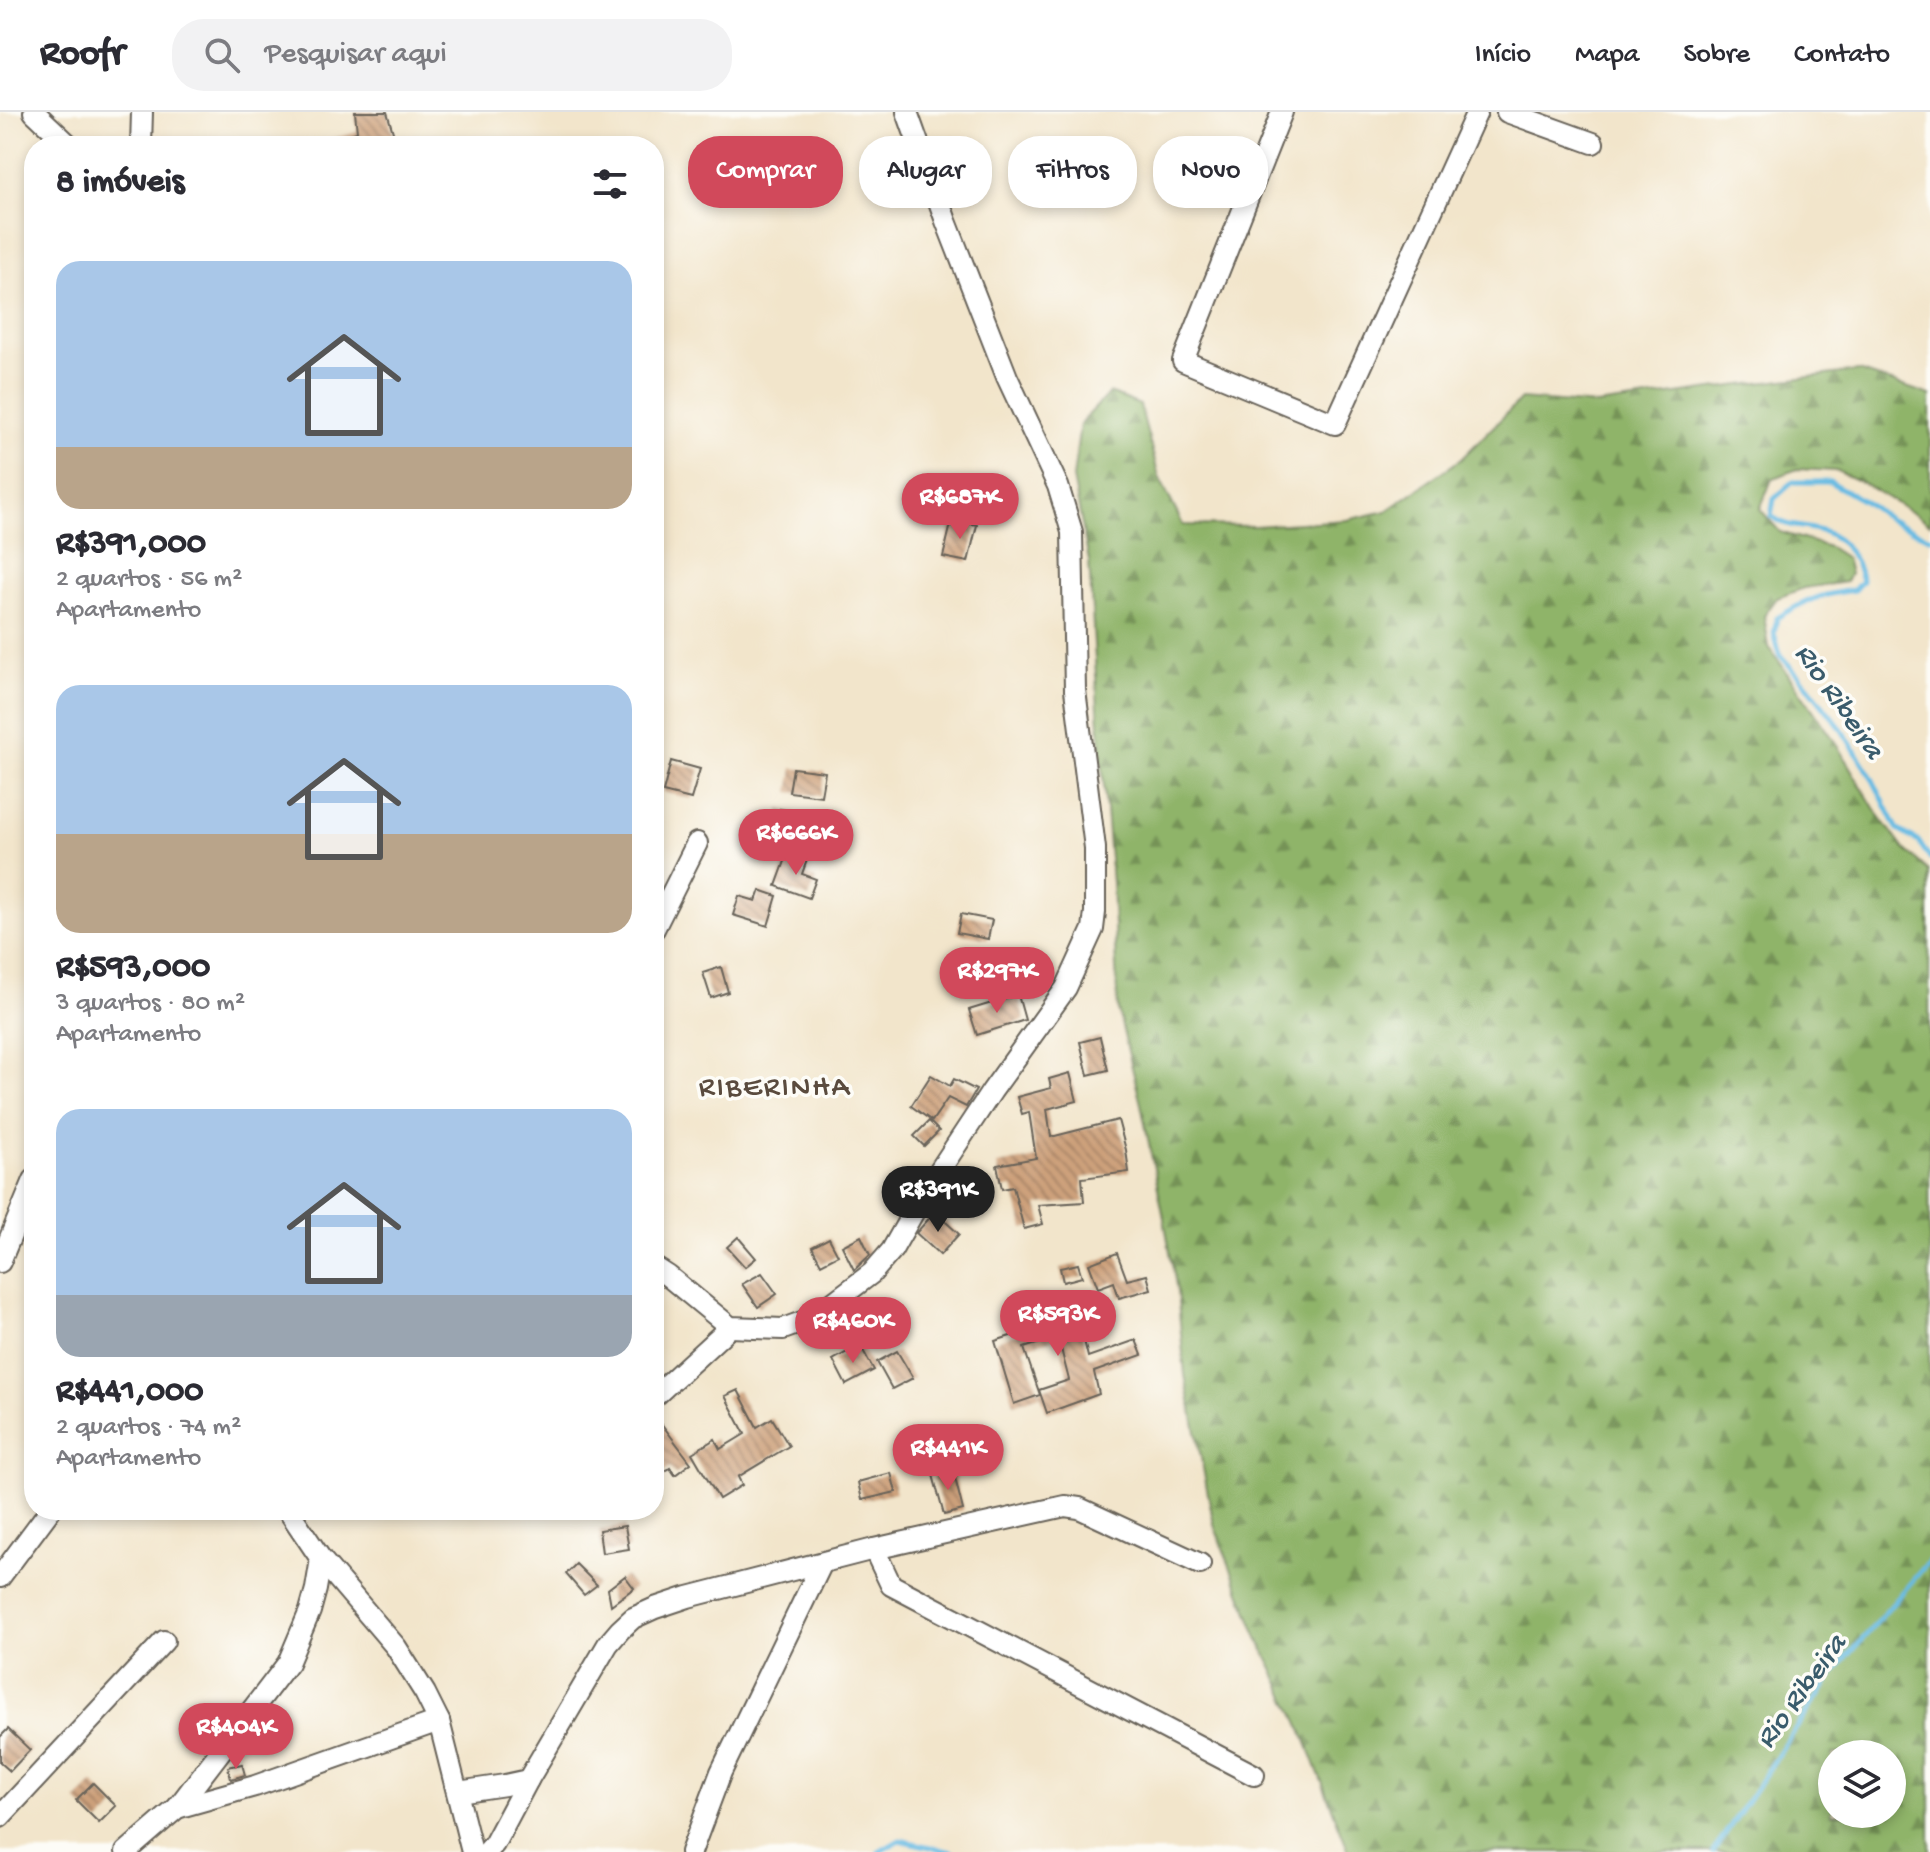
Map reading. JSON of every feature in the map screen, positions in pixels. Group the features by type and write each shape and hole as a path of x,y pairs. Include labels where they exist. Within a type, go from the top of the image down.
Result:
{"street":[{"path":"34,112 59,136"},
{"path":"141,136 142,112"},
{"path":"664,1273 730,1327 783,1329 813,1318 872,1273 892,1250 922,1197 992,1091 1066,988 1093,929 1095,848 1075,690 1072,532 1058,486 1007,377 907,112"},
{"path":"1282,112 1183,361 1335,424 1477,112"},
{"path":"1507,112 1593,143"},
{"path":"664,909 697,843"},
{"path":"0,1262 24,1204"},
{"path":"664,1388 730,1327"},
{"path":"487,1852 608,1644 633,1618 655,1608 874,1549 1065,1506 1079,1508 1200,1564"},
{"path":"0,1577 43,1520"},
{"path":"295,1520 321,1559 412,1669 439,1721 472,1852"},
{"path":"874,1549 891,1585 1254,1775"},
{"path":"126,1852 177,1808 288,1663 310,1611 321,1559"},
{"path":"691,1852 721,1772 822,1563"},
{"path":"0,1817 164,1641"},
{"path":"177,1808 255,1786 439,1721"},
{"path":"458,1792 528,1780"}],"green space":[{"path":"1859,371 1930,395 1930,524 1863,483 1837,471 1797,469 1772,479 1760,509 1780,532 1829,547 1846,558 1850,574 1846,582 1804,588 1777,598 1764,616 1769,647 1834,740 1874,808 1903,848 1929,871 1930,1852 1349,1852 1302,1730 1258,1638 1214,1525 1185,1375 1177,1291 1163,1213 1118,1010 1089,561 1073,478 1080,424 1109,393 1140,405 1159,477 1183,525 1254,526 1347,520 1386,511 1461,459 1521,399 1597,405"}],"building":[{"path":"355,112 387,112 394,136 342,136 357,132"},
{"path":"952,520 977,525 968,562 943,557"},
{"path":"671,761 700,769 691,799 664,792"},
{"path":"793,768 825,772 821,796 789,792"},
{"path":"780,809 796,812 793,824 806,827 801,845 773,837"},
{"path":"788,853 807,860 802,874 816,879 809,898 776,886"},
{"path":"760,890 777,896 768,926 733,915 739,896 756,901"},
{"path":"961,914 992,920 988,939 957,933"},
{"path":"721,967 728,992 711,998 703,973"},
{"path":"1018,995 1025,1020 977,1035 969,1010"},
{"path":"1100,1037 1108,1070 1088,1075 1080,1042"},
{"path":"1070,1073 1077,1101 1047,1109 1051,1137 1118,1120 1129,1172 1082,1178 1084,1202 1038,1205 1043,1224 1024,1229 1013,1187 1002,1189 997,1165 1036,1158 1029,1112 1022,1114 1017,1097 1051,1088 1049,1079"},
{"path":"931,1075 950,1086 954,1079 976,1090 966,1107 948,1098 932,1121 911,1106"},
{"path":"929,1121 939,1131 924,1146 914,1136"},
{"path":"935,1212 959,1234 940,1255 916,1233"},
{"path":"861,1236 870,1255 854,1270 842,1246"},
{"path":"738,1237 756,1258 745,1267 727,1247"},
{"path":"829,1238 838,1255 821,1264 812,1247"},
{"path":"1117,1253 1127,1280 1147,1275 1151,1289 1119,1298 1114,1282 1098,1288 1089,1264"},
{"path":"1078,1264 1082,1277 1063,1282 1060,1268"},
{"path":"762,1273 777,1294 758,1307 742,1284"},
{"path":"1067,1297 1071,1314 1080,1311 1088,1357 1136,1340 1142,1355 1094,1372 1099,1394 1047,1413 1039,1390 1069,1380 1058,1337 1024,1348 1040,1395 1014,1404 995,1341 1023,1332 1021,1326 1049,1317 1045,1303"},
{"path":"860,1345 874,1370 846,1385 833,1360"},
{"path":"897,1351 913,1378 892,1389 877,1362"},
{"path":"738,1390 757,1427 772,1418 789,1446 738,1477 742,1485 719,1499 692,1453 715,1439 720,1449 745,1434 725,1396"},
{"path":"664,1427 691,1463 675,1475 670,1468 664,1472"},
{"path":"953,1470 963,1510 944,1515 933,1475"},
{"path":"891,1473 896,1492 862,1500 858,1482"},
{"path":"625,1526 629,1549 602,1553 599,1530"},
{"path":"576,1564 597,1585 584,1595 566,1574"},
{"path":"625,1576 634,1588 611,1605 608,1589"},
{"path":"8,1729 30,1750 10,1771 0,1762 0,1737"},
{"path":"242,1764 245,1775 231,1779 228,1767"},
{"path":"93,1783 116,1806 99,1823 76,1800"}],"waterway":[{"name":"Rio Ribeira","path":"1930,538 1890,520 1830,482 1793,482 1774,499 1771,516 1787,524 1823,532 1840,541 1852,554 1862,581 1854,590 1814,599 1777,618 1774,633 1780,655 1840,727 1871,776 1898,830 1919,842 1930,859"},
{"name":"Rio Ribeira","path":"1713,1852 1832,1675 1930,1560"},
{"name":"Rio Ribeira","path":"879,1852 900,1840 952,1852"}],"district":[{"name":"RIBERINHA","path":"775,1085"}]}
